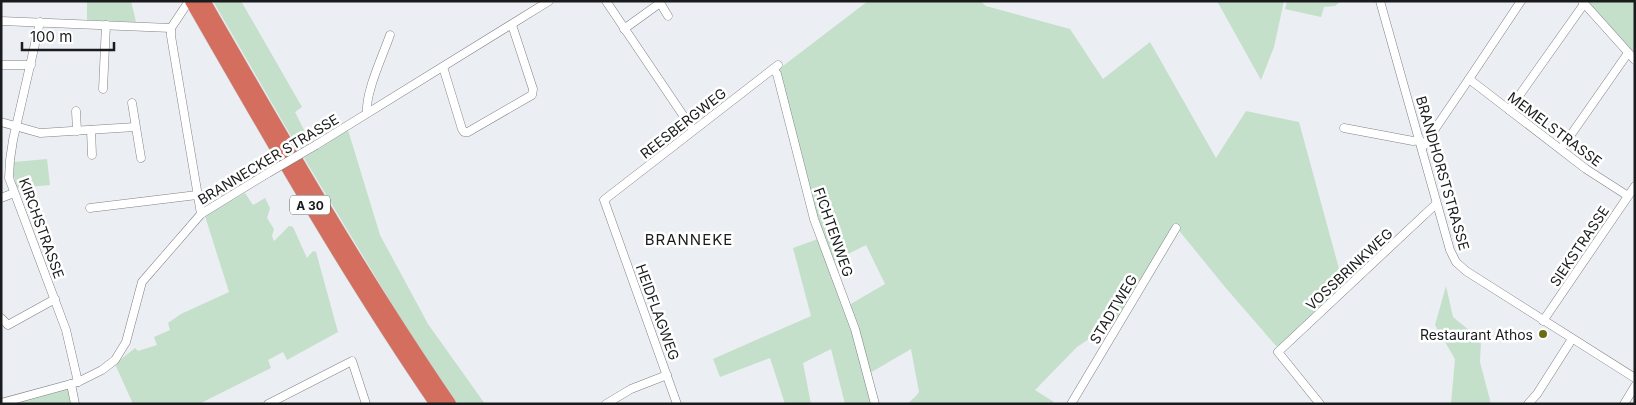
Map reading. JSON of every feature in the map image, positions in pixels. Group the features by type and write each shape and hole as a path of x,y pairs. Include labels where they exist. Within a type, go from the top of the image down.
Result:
{"highway":[{"name":"A 30","path":"190,1 323,227 408,362 437,404"},
{"name":"A 30","path":"203,1 351,253 449,404"}],"street":[{"path":"190,1 171,28 171,36 201,214"},
{"name":"BRANNECKER STRASSE","path":"1,403 75,383 102,370 114,360 126,342 142,282 201,214 549,1"},
{"path":"606,1 693,130"},
{"name":"BRANDHORSTSTRASSE","path":"1380,1 1436,204 1450,250 1456,262 1466,271 1543,321 1635,378"},
{"path":"1344,128 1421,144 1469,79 1521,1"},
{"path":"624,29 660,2 668,16"},
{"path":"1509,110 1583,2 1635,60"},
{"path":"1,21 171,28"},
{"name":"KIRCHSTRASSE","path":"40,22 10,160 9,178 66,330 75,383 75,404"},
{"path":"104,88 106,25"},
{"path":"443,67 464,132 468,132 532,95 533,89 512,25"},
{"path":"367,113 366,106 376,72 390,36"},
{"path":"1562,149 1628,53"},
{"path":"1,65 31,65"},
{"name":"REESBERGWEG","path":"604,200 775,67"},
{"name":"FICHTENWEG","path":"775,67 814,219 855,329 875,404"},
{"name":"MEMELSTRASSE","path":"1469,79 1586,169 1628,196"},
{"path":"132,103 141,158"},
{"path":"76,111 77,131"},
{"path":"1,122 40,133 135,127"},
{"path":"91,130 92,155"},
{"name":"SIEKSTRASSE","path":"1543,321 1635,186"},
{"path":"1,198 14,193"},
{"path":"90,208 198,196"},
{"name":"HEIDFLAGWEG","path":"604,200 677,404"},
{"name":"VOSSBRINKWEG","path":"1320,404 1278,352 1436,204"},
{"name":"STADTWEG","path":"1071,404 1176,228"},
{"path":"1,318 8,324 55,299"},
{"path":"1528,404 1537,394 1572,339"},
{"path":"268,404 352,361 366,404"},
{"path":"606,404 631,389 667,375"},
{"path":"1624,404 1635,386"}],"green space":[{"path":"87,1 131,1 136,22 87,20"},
{"path":"213,1 241,1 302,107 295,112 310,142 299,150"},
{"path":"868,1 980,1 986,6 1070,29 1103,79 1150,42 1216,158 1246,111 1299,122 1344,287 1283,345 1276,346 1177,228 1115,322 1077,347 1035,390 1054,402 1051,404 907,404 919,392 911,349 870,373 849,305 885,284 866,245 832,262 816,218 779,69"},
{"path":"1217,1 1284,1 1274,47 1261,80"},
{"path":"1287,1 1341,1 1335,6 1324,7 1321,17 1285,9"},
{"path":"1588,1 1635,1 1635,54"},
{"path":"348,130 380,235 428,324 485,404 458,404 407,329 304,158"},
{"path":"47,159 50,185 17,188 14,176 14,162"},
{"path":"245,193 253,205 265,198 270,208 267,218 274,229 272,236 274,241 289,226 293,227 307,258 313,251 316,252 338,332 287,360 283,352 268,360 271,368 199,404 133,404 115,364 135,348 138,351 157,345 154,337 170,330 168,323 181,314 229,292 205,216"},
{"path":"818,239 852,330 872,404 845,404 831,349 803,363 811,404 785,404 770,358 720,377 713,359 811,316 793,248"},
{"path":"1446,286 1453,317 1481,340 1480,362 1491,404 1451,404 1455,359 1435,325"},
{"path":"63,389 70,392 73,404 13,404"}],"place":[{"name":"Restaurant Athos","path":"1543,334"}],"district":[{"name":"BRANNEKE","path":"689,239"}]}
